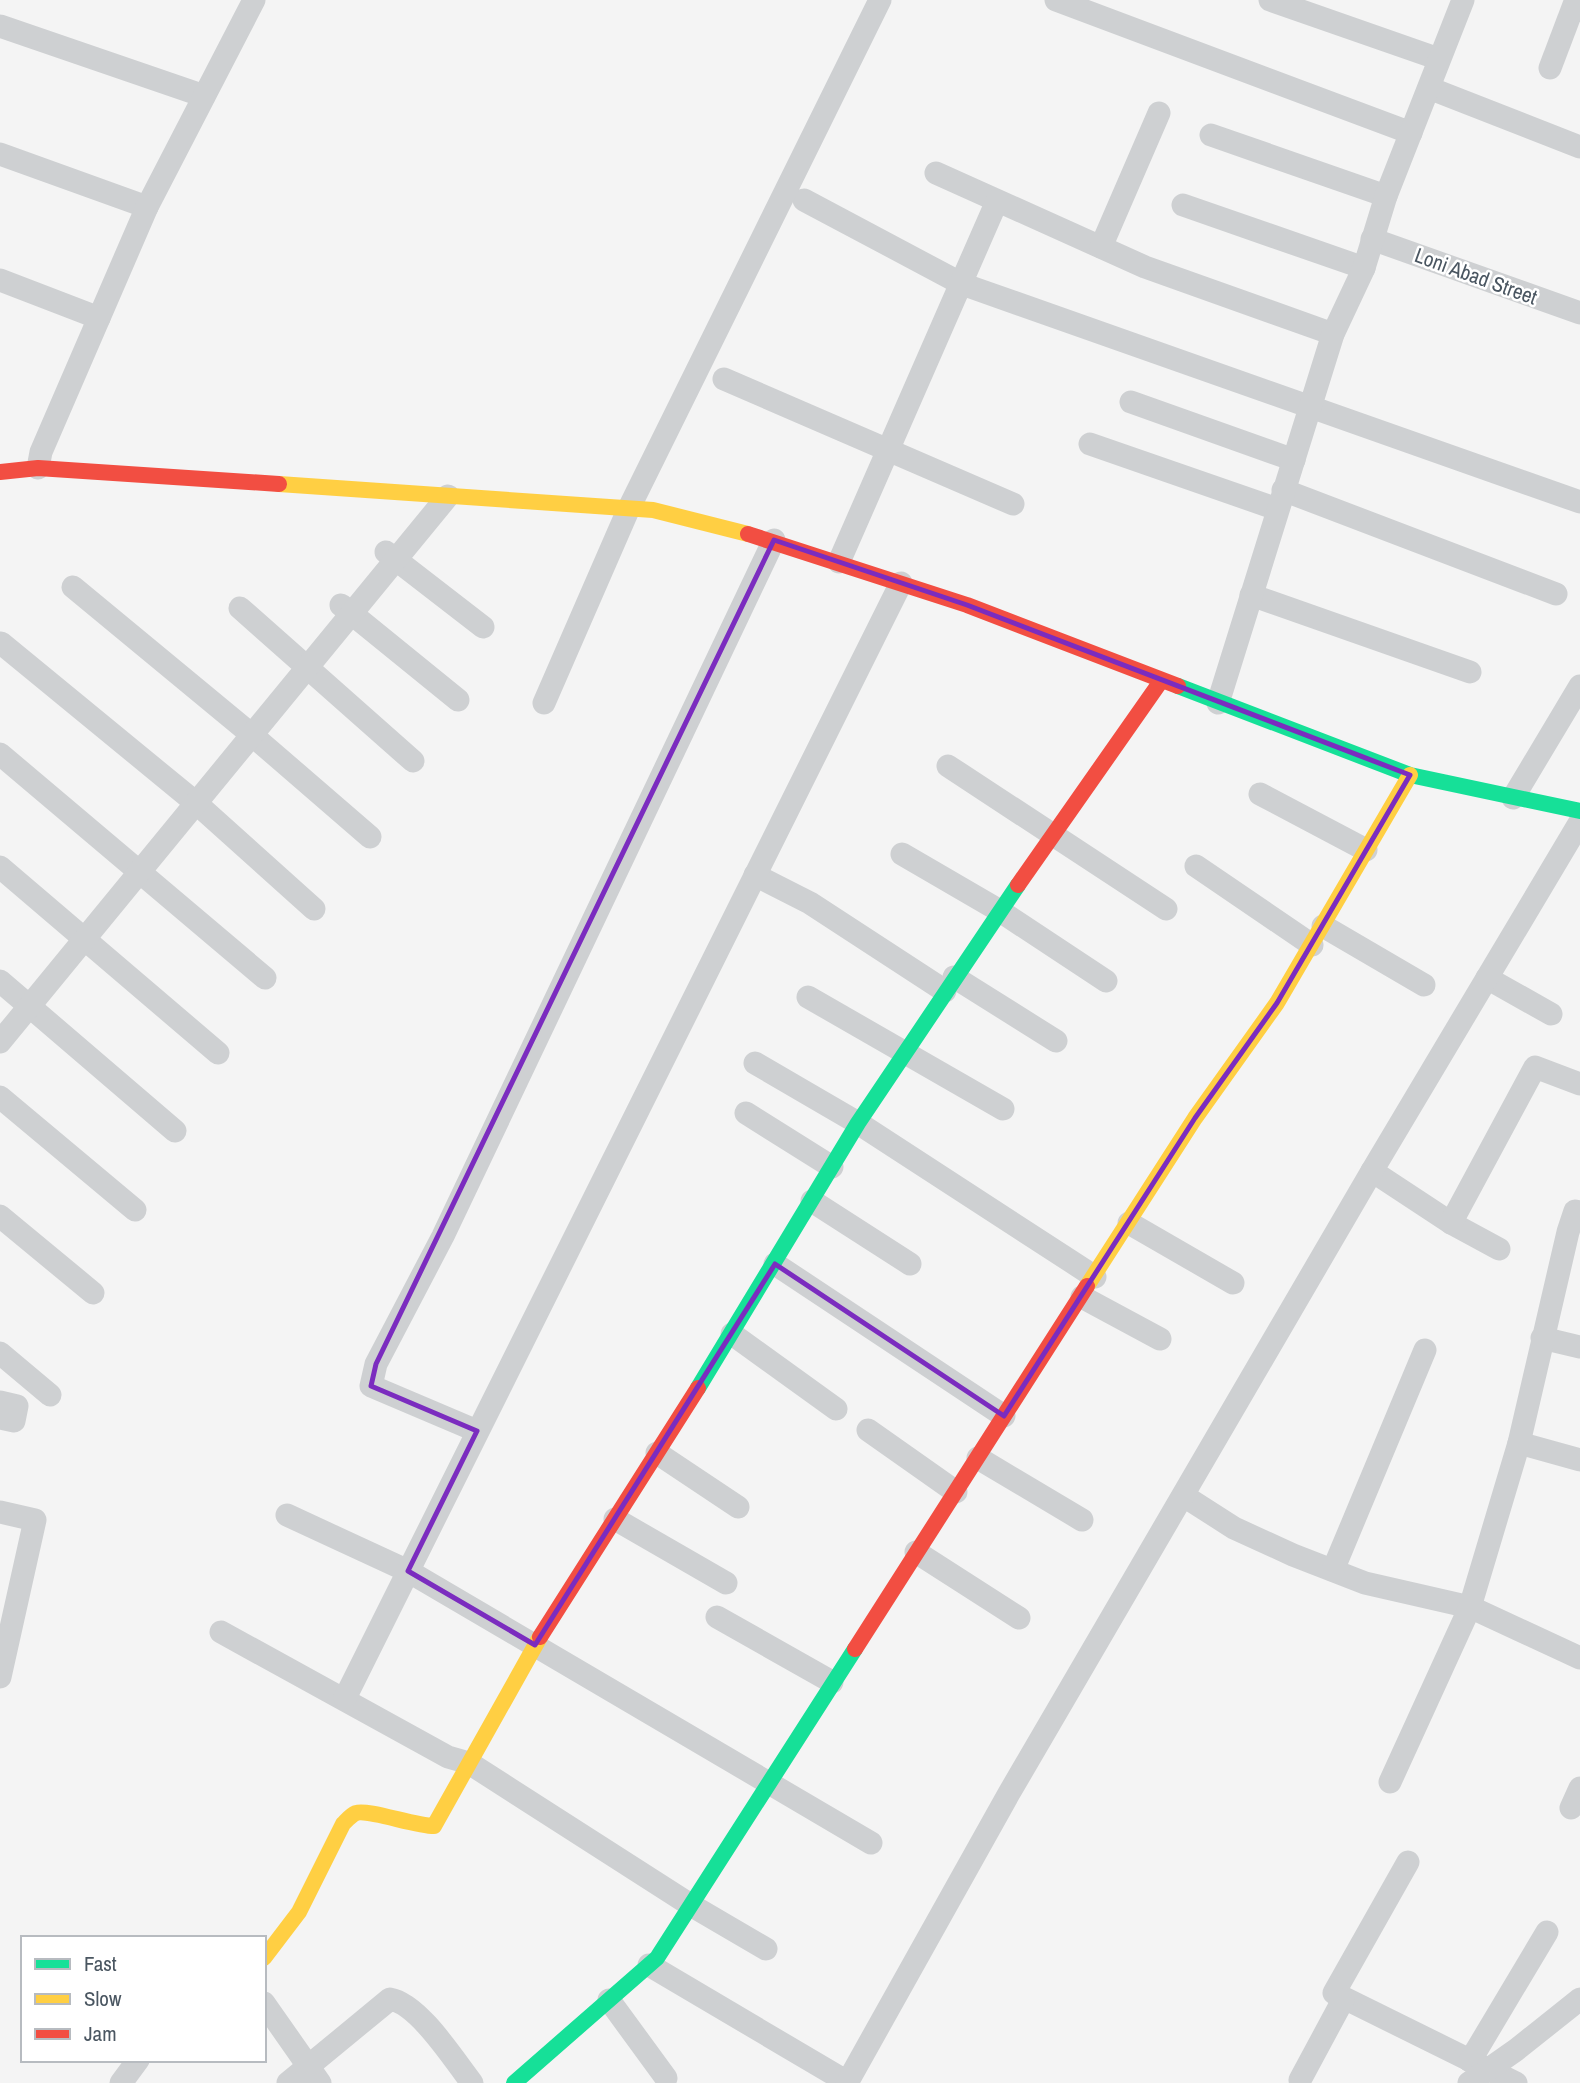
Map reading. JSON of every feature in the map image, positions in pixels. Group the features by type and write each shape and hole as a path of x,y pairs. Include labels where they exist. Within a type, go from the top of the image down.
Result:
{"street":[{"path":"38,468 41,452 147,207 254,0"},
{"path":"544,703 629,508 880,0"},
{"path":"1056,0 1411,133"},
{"path":"1270,0 1439,59"},
{"path":"1218,703 1280,499 1312,410 1333,334 1364,268 1386,196 1463,0"},
{"path":"1550,68 1575,2"},
{"path":"0,26 204,96"},
{"path":"1429,88 1580,147"},
{"path":"1101,247 1159,113"},
{"path":"1211,135 1386,196"},
{"path":"0,154 147,207"},
{"path":"936,173 1145,267 1333,334"},
{"path":"804,200 962,284 1312,410 1580,502"},
{"path":"839,562 996,201"},
{"path":"1183,205 1364,268"},
{"name":"Loni Abad Street","path":"1372,239 1580,313"},
{"path":"0,280 99,318"},
{"path":"724,379 1013,503"},
{"path":"1131,402 1294,460"},
{"path":"1090,444 1280,499 1556,594"},
{"path":"0,472 38,468 653,510 774,540 967,605 1410,775 1513,799 1580,811"},
{"path":"0,1042 24,1002 439,496"},
{"path":"477,1431 371,1386 376,1364 443,1236 774,540"},
{"path":"390,556 483,627"},
{"path":"345,1698 901,583"},
{"path":"73,587 370,837"},
{"path":"1251,595 1470,672"},
{"path":"240,608 413,761"},
{"path":"346,609 458,699"},
{"path":"1,643 191,799 314,909"},
{"path":"266,1956 280,1943 298,1915 343,1824 355,1813 368,1812 407,1826 434,1826 535,1645 733,1334 858,1124 950,984 1161,681"},
{"path":"1513,799 1580,686"},
{"path":"0,754 136,866 265,978"},
{"path":"948,766 1166,909"},
{"path":"514,2083 657,1958 1195,1118 1277,1003 1410,775"},
{"path":"1260,794 1366,850"},
{"path":"649,1965 847,2082 1008,1795 1372,1171 1580,822"},
{"path":"902,854 1000,911 1106,981"},
{"path":"1196,866 1318,935 1424,985"},
{"path":"0,867 218,1053"},
{"path":"755,875 1056,1041"},
{"path":"1487,978 1551,1014"},
{"path":"0,981 175,1132"},
{"path":"808,997 1003,1109"},
{"path":"0,1021 24,1002"},
{"path":"755,1063 858,1124 1095,1277"},
{"path":"1451,1223 1535,1067 1580,1084"},
{"path":"0,1097 135,1210"},
{"path":"746,1113 832,1167"},
{"path":"1372,1171 1451,1223 1499,1249"},
{"path":"812,1200 909,1264"},
{"path":"1390,1783 1470,1607 1519,1443 1568,1232 1575,1212 1580,1212"},
{"path":"0,1216 93,1293"},
{"path":"1129,1223 1233,1283"},
{"path":"775,1264 1004,1416"},
{"path":"1082,1297 1160,1339"},
{"path":"733,1334 836,1409"},
{"path":"1542,1338 1580,1347"},
{"path":"1333,1570 1425,1350"},
{"path":"0,1353 50,1395"},
{"path":"0,1402 17,1406 14,1421 0,1418"},
{"path":"869,1430 956,1492"},
{"path":"1519,1443 1580,1460"},
{"path":"657,1453 738,1507"},
{"path":"978,1458 1082,1520"},
{"path":"1184,1496 1234,1528 1333,1570 1365,1583 1470,1607 1580,1658"},
{"path":"0,1512 35,1520 8,1602 0,1677"},
{"path":"286,1516 408,1571 766,1784 871,1843"},
{"path":"615,1519 726,1583"},
{"path":"916,1552 1019,1618"},
{"path":"717,1617 832,1682"},
{"path":"221,1632 448,1757 469,1763 689,1905 766,1949"},
{"path":"1408,1862 1334,1993 1476,2071 1516,2083"},
{"path":"1476,2071 1547,1932"},
{"path":"288,2083 314,2075 390,1999 397,2000 418,2015 472,2083"},
{"path":"1476,2071 1580,1999"},
{"path":"609,2000 666,2078"},
{"path":"1300,2080 1343,2000"},
{"path":"266,2006 314,2075"},
{"path":"121,2083 137,2062"}],"highlighted area":[{"path":"774,540 967,605 1410,775 1277,1003 1195,1118 1004,1416 775,1264 535,1645 408,1571 477,1431 371,1386 376,1364"}],"traffic: fast":[{"path":"1178,686 1410,775 1580,811"},
{"path":"698,1388 858,1123 1018,885"},
{"path":"514,2083 657,1958 855,1649"}],"traffic: slow":[{"path":"279,484 653,510 748,534"},
{"path":"1087,1286 1195,1118 1277,1003 1410,775"},
{"path":"266,1955 299,1912 343,1824 352,1815 371,1813 434,1826 540,1637"}],"traffic: jam":[{"path":"0,472 38,468 279,484"},
{"path":"748,534 967,605 1178,686"},
{"path":"1018,885 1161,681"},
{"path":"855,1649 1087,1286"},
{"path":"540,1637 698,1388"}]}
